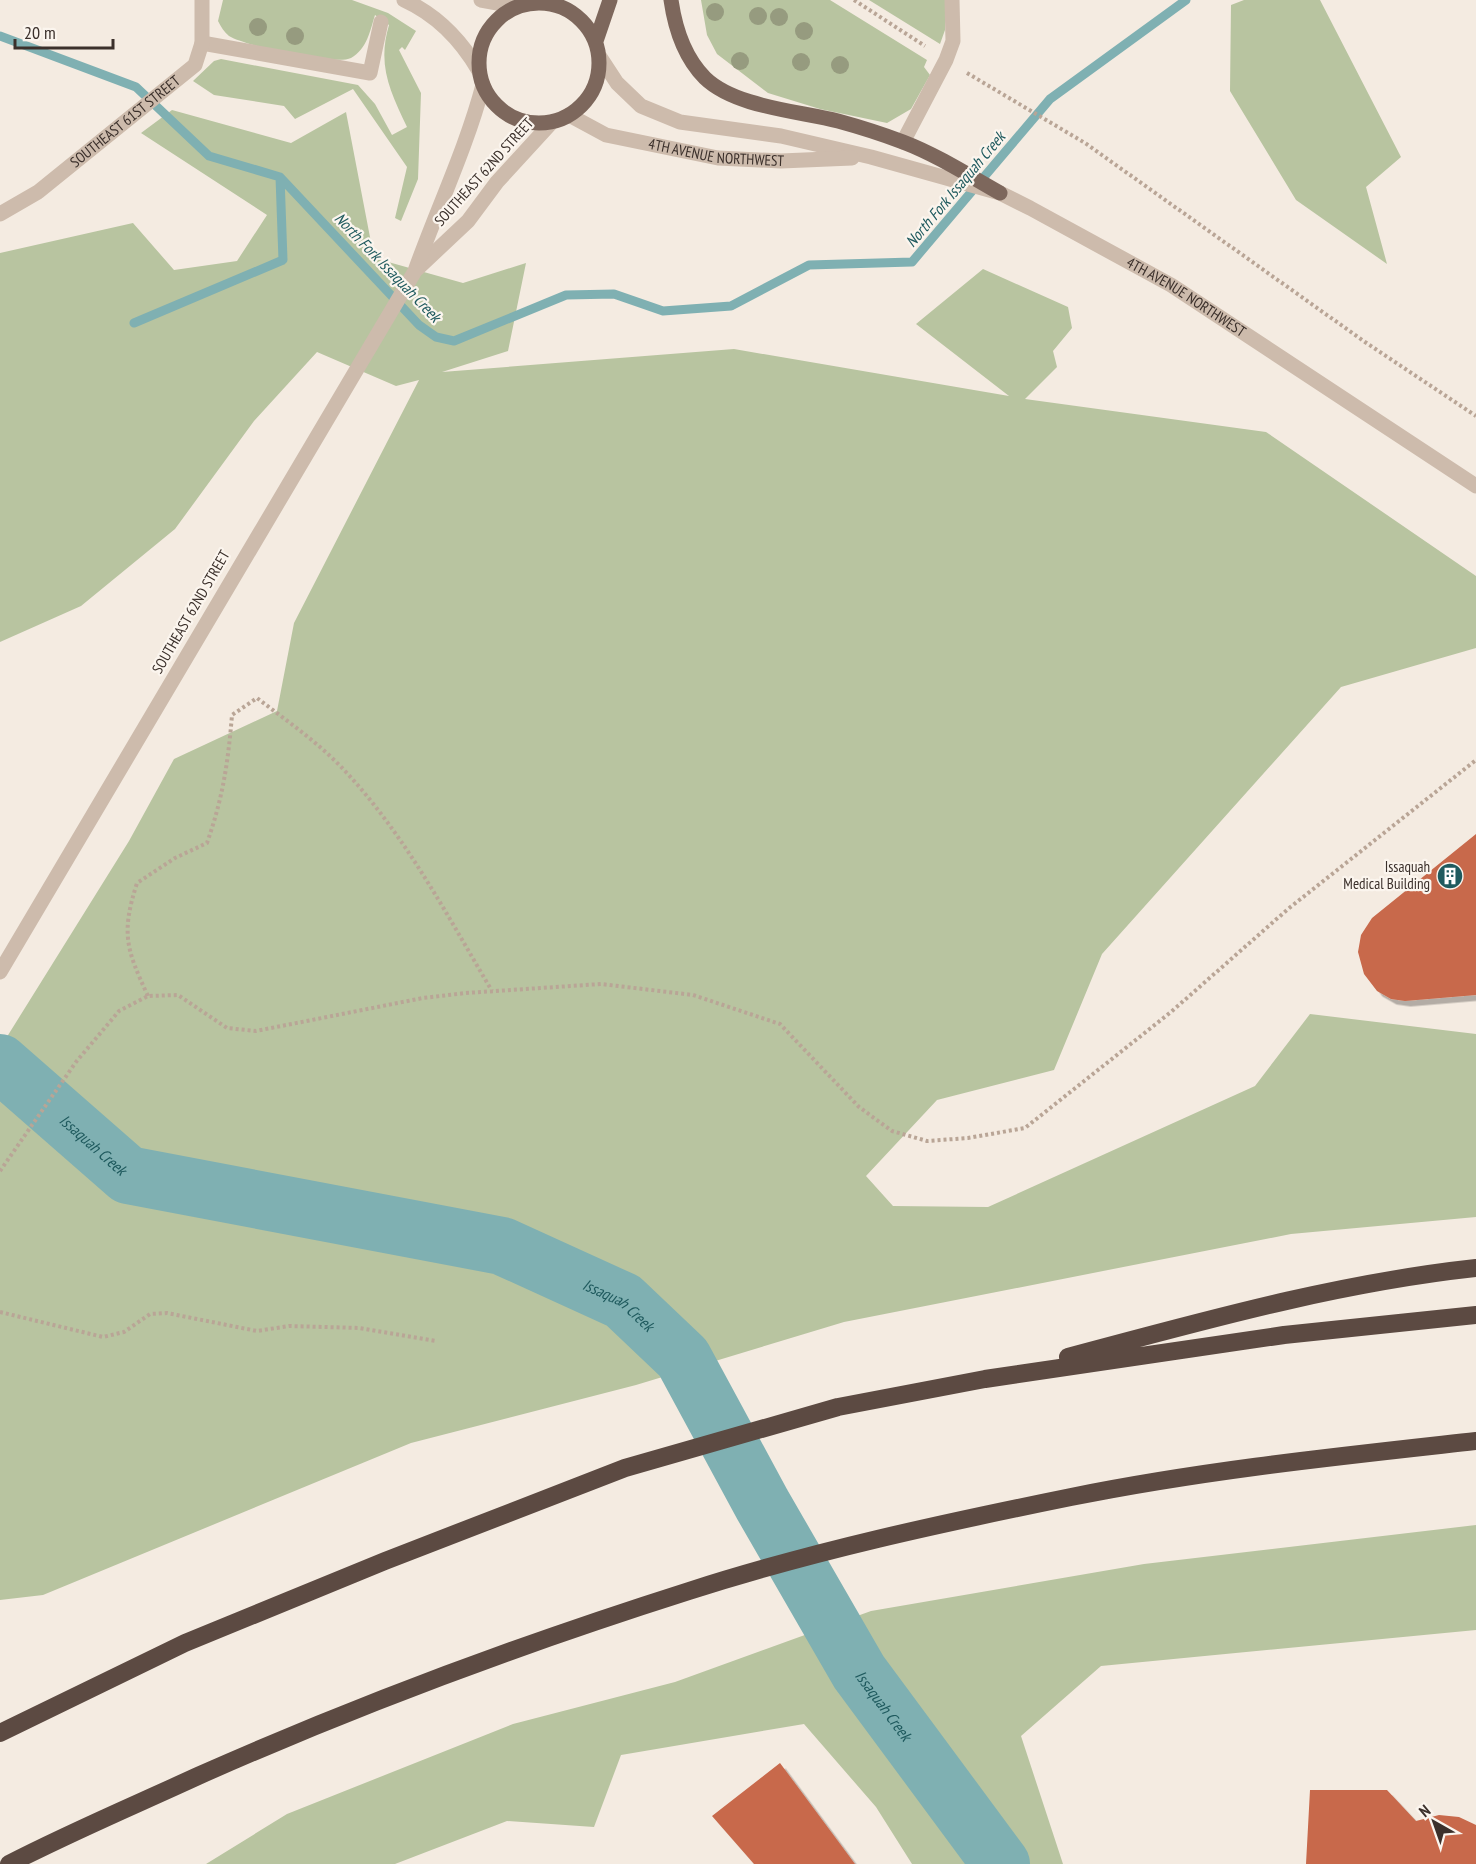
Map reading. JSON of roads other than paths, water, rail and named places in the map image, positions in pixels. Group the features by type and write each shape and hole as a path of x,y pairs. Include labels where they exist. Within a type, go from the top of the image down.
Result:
{"highway":[{"path":"985,1379 1260,1305 1433,1273 1476,1268"},
{"path":"0,1733 196,1638 625,1468 838,1407 985,1379 1284,1335 1476,1315"},
{"path":"9,1864 67,1835 300,1732 458,1669 692,1590 885,1538 1075,1496 1316,1458 1476,1441"}],"main road":[{"path":"596,41 610,0"},
{"path":"671,0 674,21 687,54 705,78 729,94 840,122 903,142 937,157 999,193"},
{"path":"544,1 575,14 587,25 596,41 600,57 599,75 593,91 583,105 569,115 552,122 527,121 503,112 491,99 481,78 479,56 490,28 499,17 525,4 544,1"}],"street":[{"name":"SOUTHEAST 61ST STREET","path":"0,214 39,192 195,65 202,43 202,0"},
{"path":"404,0 435,18 459,40 481,78"},
{"path":"481,0 503,4 525,4"},
{"path":"903,142 946,60 953,41 952,0"},
{"path":"202,43 370,73 381,22"},
{"name":"4TH AVENUE NORTHWEST","path":"600,57 617,83 641,106 680,122 781,136 871,157 999,193 1030,208 1126,259 1193,299 1476,486"},
{"name":"SOUTHEAST 62ND STREET","path":"0,972 415,271 439,204 462,150 481,78"},
{"name":"4TH AVENUE NORTHWEST","path":"569,115 606,135 718,158 781,161 871,157"},
{"name":"SOUTHEAST 62ND STREET","path":"415,271 468,221 497,182 552,122"}],"waterway":[{"name":"North Fork Issaquah Creek","path":"0,36 136,87 209,156 280,177 419,325 436,337 454,341 566,295 614,294 663,311 731,306 809,265 912,262 1050,99 1186,0"},
{"path":"134,323 283,260 280,177"},
{"name":"Issaquah Creek","path":"0,1063 128,1175 502,1246 623,1301 683,1358 762,1504 859,1672 1001,1864"}],"place":[{"name":"Issaquah Medical Building","path":"1450,876"}]}
